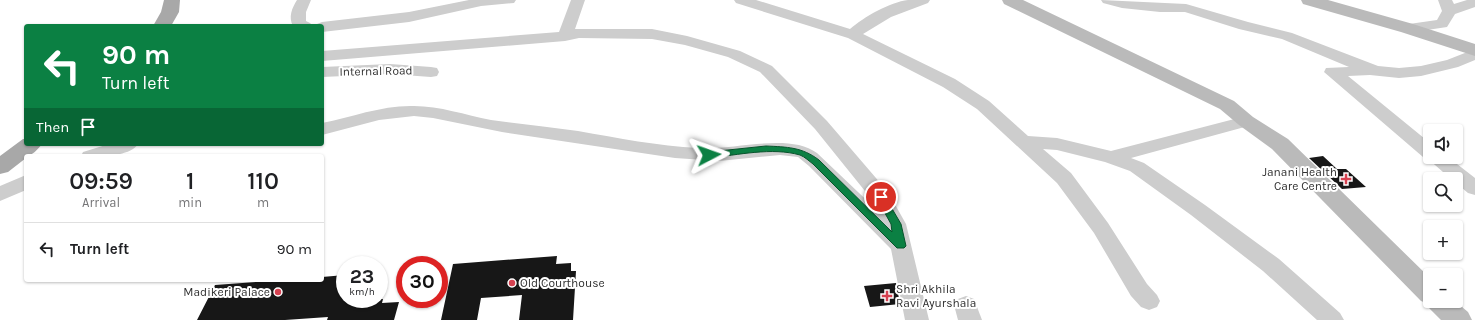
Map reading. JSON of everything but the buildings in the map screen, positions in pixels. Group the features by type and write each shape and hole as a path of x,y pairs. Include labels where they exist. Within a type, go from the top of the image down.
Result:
{"main road":[{"path":"163,24 170,12 172,0"},
{"path":"0,167 28,146"}],"street":[{"path":"299,24 299,10 304,0"},
{"path":"324,27 409,17 481,1 509,0"},
{"path":"565,36 578,0"},
{"path":"741,0 853,35 949,83 983,105 1064,178 1102,228 1139,290 1148,301"},
{"path":"853,35 866,23 906,5 922,0"},
{"path":"1010,0 1227,105 1246,121 1280,144 1423,287"},
{"path":"1108,0 1122,4 1160,8 1186,8 1244,26 1279,34 1375,71"},
{"path":"1309,0 1407,28 1475,50"},
{"path":"1407,28 1442,24 1447,6 1475,2"},
{"path":"324,56 565,36 579,33 652,34 687,41 734,54 766,69 821,125 881,197 896,224 917,320"},
{"path":"1279,34 1332,72 1423,147"},
{"path":"1332,72 1375,71 1399,73 1422,71 1452,64 1475,54"},
{"name":"Internal Road","path":"324,72 390,69 430,72"},
{"path":"324,128 382,114 414,111 426,112 494,126 542,131 682,153 709,155 766,149 787,150 804,153 816,162 901,246"},
{"path":"1112,157 1246,121"},
{"path":"1023,142 1058,144 1112,157 1137,167 1198,210 1271,265 1332,320"},
{"path":"96,154 122,146"},
{"path":"1445,164 1475,188"},
{"path":"0,194 24,183"},
{"path":"1445,308 1458,320"}],"place":[{"name":"Janani Health Care Centre","path":"1346,179"},
{"name":"Old Courthouse","path":"512,283"},
{"name":"Madikeri Palace","path":"278,292"},
{"name":"Shri Akhila Ravi Ayurshala","path":"887,296"}],"route":[{"path":"709,155 766,149 787,150 804,153 816,162 901,246 896,224 881,197"}]}
